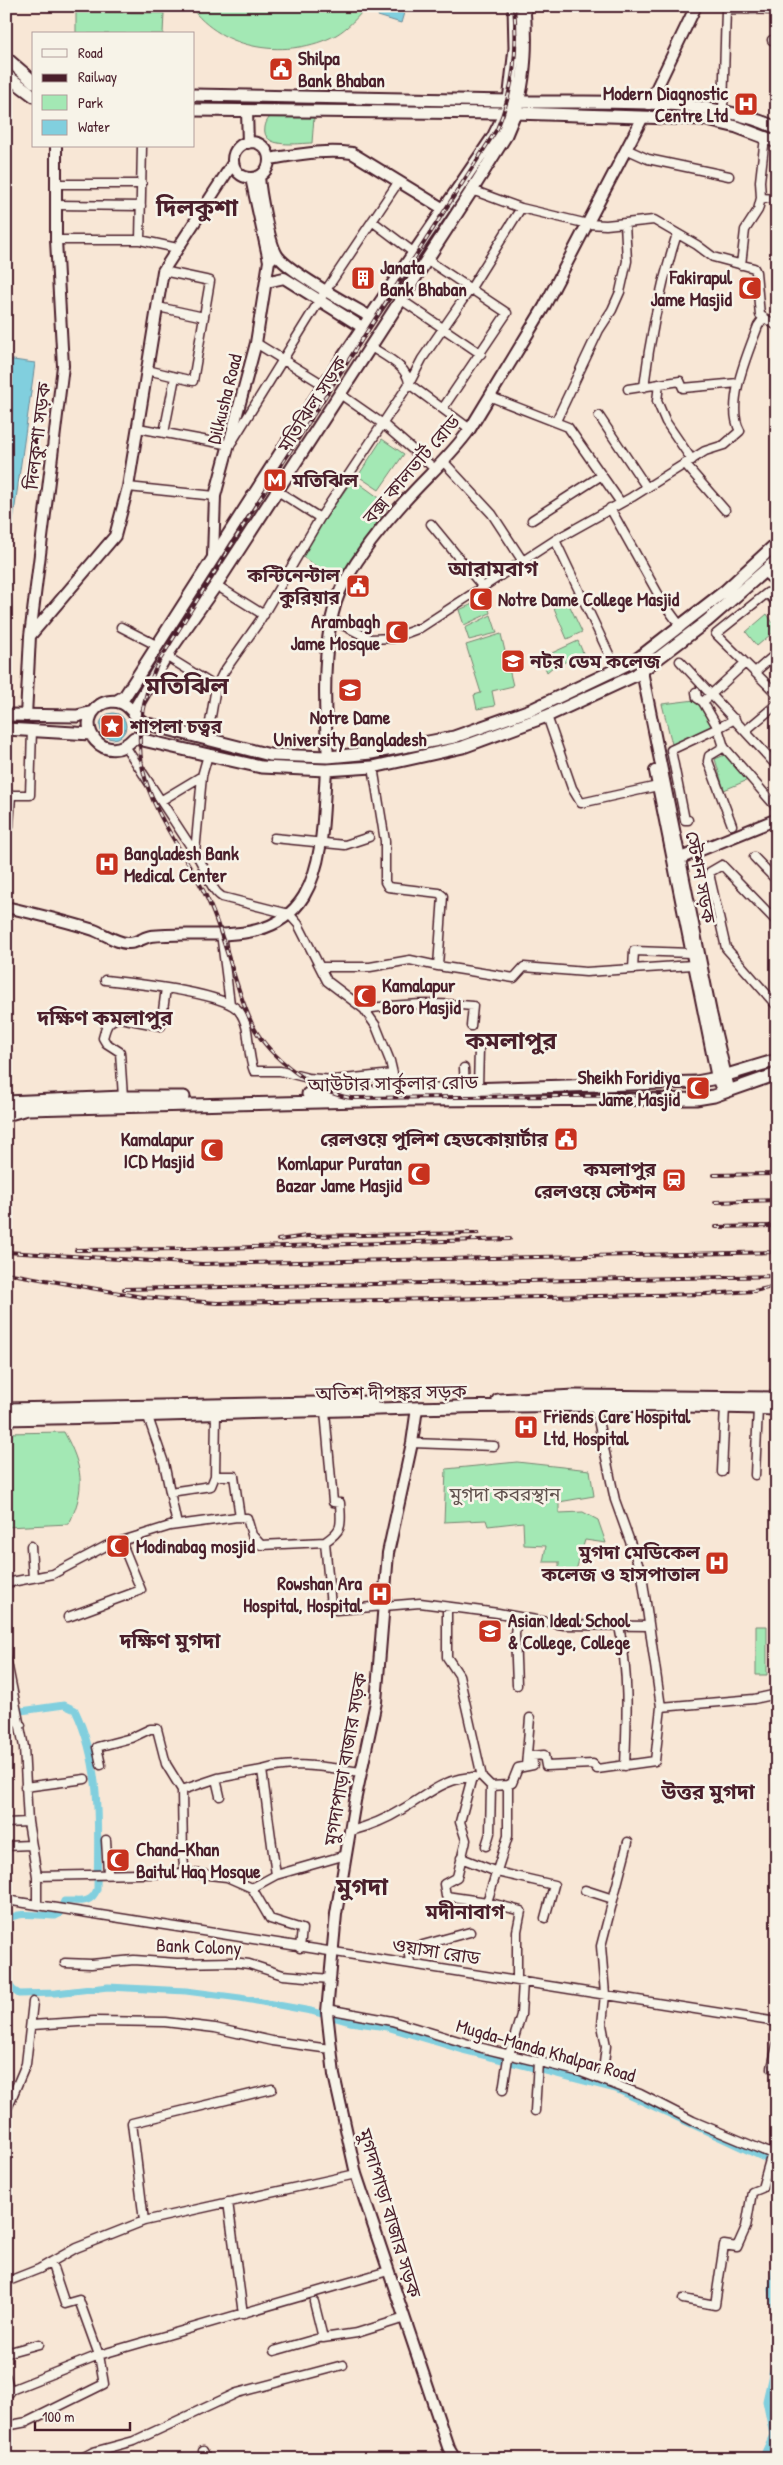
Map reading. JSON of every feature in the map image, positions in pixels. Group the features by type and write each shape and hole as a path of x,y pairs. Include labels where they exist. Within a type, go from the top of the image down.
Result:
{"main road":[{"path":"512,107 515,48 514,6"},
{"path":"512,107 525,42 524,6"},
{"path":"6,58 32,80"},
{"path":"6,75 32,94"},
{"path":"195,95 247,95 512,107 643,117 703,119 722,123 777,142"},
{"path":"225,95 225,112"},
{"path":"247,95 247,112"},
{"path":"195,110 247,112 649,104 722,110 756,118 777,128"},
{"name":"মতিঝিল সড়ক","path":"134,715 166,656 216,585 505,137 512,107"},
{"name":"মতিঝিল সড়ক","path":"117,702 125,696 213,556 369,316 512,107"},
{"path":"369,316 384,325"},
{"path":"362,327 377,335"},
{"path":"6,715 88,713 103,703 117,702 128,707 134,715 151,725 270,755 328,757 371,753 454,737 533,709 633,662 681,627 725,591 765,552 777,543"},
{"path":"6,729 86,734 104,747 118,748 129,742 208,755 261,767 326,770 373,767 463,746 547,716 639,673 707,621 764,571 776,563 765,552"},
{"path":"755,562 764,571"},
{"path":"633,662 639,673"},
{"path":"86,734 89,724 88,713"},
{"name":"আউটার সার্কুলার রোড","path":"6,1102 123,1097 190,1097 689,1083 721,1077 777,1060"},
{"name":"আউটার সার্কুলার রোড","path":"6,1115 20,1110 32,1109 358,1100 696,1099 777,1074"},
{"name":"অতিশ দীপঙ্কর সড়ক","path":"6,1409 202,1410 777,1398"},
{"name":"অতিশ দীপঙ্কর সড়ক","path":"6,1419 148,1417 202,1410 216,1415 595,1401 777,1409"}],"street":[{"path":"649,104 696,6"},
{"path":"722,110 726,9 777,10"},
{"path":"247,112 248,143"},
{"name":"বক্স কালভার্ট রোড","path":"328,757 325,705 327,649 331,619 344,582 391,516 443,461 470,429 544,307 643,117"},
{"path":"740,265 745,230 758,210 761,198 760,181 765,137"},
{"path":"30,636 113,542 128,487 163,271 234,163 235,152 243,144 254,143 265,148 269,159 267,169 255,178 238,172 234,163"},
{"name":"দিলকুশা সড়ক","path":"26,716 30,636 63,366 56,240 56,148"},
{"path":"140,240 142,148"},
{"path":"626,149 648,159 730,176"},
{"path":"269,159 338,151 352,153 442,208"},
{"name":"Dilkusha Road","path":"213,556 215,496 256,344 266,282 273,258 260,193 255,178"},
{"path":"138,428 230,446 285,360 326,290 399,181"},
{"path":"56,184 142,184"},
{"path":"472,190 521,208 588,224 654,220 698,244 713,257 754,268 760,315 763,319 777,326"},
{"path":"761,198 777,199"},
{"path":"56,205 141,206"},
{"path":"208,740 216,687 223,673 264,614 320,518 384,424 422,359 471,288 521,208"},
{"path":"372,221 413,252"},
{"path":"556,421 599,330 612,310 620,292 627,261 625,223"},
{"path":"644,386 662,279 677,234"},
{"path":"56,240 140,240 177,248"},
{"path":"273,258 369,316"},
{"path":"426,260 508,313 443,408"},
{"path":"147,370 193,382 210,281 163,271"},
{"path":"266,282 284,278 362,327"},
{"path":"400,299 481,354"},
{"path":"158,307 204,317"},
{"path":"331,619 370,639 393,638 420,628 555,540 647,488 705,451 724,445 740,431 735,422 738,383 758,326 763,319"},
{"path":"256,344 324,385"},
{"path":"370,346 404,370 409,384 470,429"},
{"path":"164,433 175,377"},
{"path":"628,389 682,381 683,388 738,383"},
{"path":"660,384 657,401 666,422 688,462 725,510"},
{"path":"340,394 384,424 435,469"},
{"path":"490,396 568,427 621,503"},
{"path":"599,416 647,488"},
{"path":"443,461 492,514 522,560"},
{"path":"532,520 602,475"},
{"path":"128,487 215,496"},
{"path":"276,490 320,518"},
{"path":"610,508 662,601 681,627"},
{"path":"431,524 482,586"},
{"path":"555,540 617,670"},
{"path":"764,571 777,582"},
{"path":"216,585 264,614"},
{"path":"777,602 767,593 716,634 777,694"},
{"path":"121,627 156,645"},
{"path":"166,656 216,687"},
{"path":"755,672 776,657"},
{"path":"680,661 704,683 711,694 724,705 745,731 772,757 777,766"},
{"path":"703,702 745,663"},
{"name":"স্টেশন সড়ক","path":"639,673 658,786 676,860"},
{"name":"স্টেশন সড়ক","path":"639,673 721,1077"},
{"path":"696,692 697,698 703,702 718,728 724,748 777,808"},
{"path":"745,731 777,704"},
{"path":"547,716 572,788 581,803 658,786"},
{"path":"688,820 685,820 671,750 738,720"},
{"path":"10,828 8,795 30,795 32,730"},
{"path":"129,742 162,800 203,863 218,894 289,914 298,924 327,981 364,1009 382,1041 397,1091"},
{"path":"724,748 708,756 708,761 732,825"},
{"path":"195,853 202,776 208,755"},
{"path":"373,767 386,841 385,882 388,887 439,893 443,896 438,966"},
{"path":"6,907 71,924 128,943 150,936 265,929 289,914 304,895 311,881 319,843 326,770"},
{"path":"162,800 202,776"},
{"path":"676,860 777,819"},
{"path":"274,838 345,845 369,837"},
{"path":"754,857 777,881"},
{"path":"777,922 722,865 710,872 726,948 777,1006"},
{"path":"221,933 230,1004"},
{"path":"633,968 634,951 695,952"},
{"name":"স্টেশন সড়ক","path":"695,952 693,965 726,1091"},
{"path":"320,967 370,967 410,960 514,978 524,967 586,972 693,965"},
{"path":"105,980 198,994 230,1004 239,1010 245,1024 254,1070 280,1071 308,1078 334,1080 393,1074"},
{"path":"123,1097 120,1052 106,1044 103,1038 107,1024 120,1018 161,1026 166,988"},
{"path":"364,1009 398,1004 437,1002 473,1006 471,1026"},
{"path":"478,1088 479,1048"},
{"path":"464,1068 465,1089"},
{"path":"447,1607 447,1657 459,1675 482,1778 491,1786 508,1785 512,1782 518,1768 533,1765 532,1756 544,1755 546,1766 593,1764 597,1769 655,1761 661,1707 642,1575 615,1500 595,1401"},
{"path":"722,1472 725,1406"},
{"name":"মুগদাপাড়া বাজার সড়ক","path":"417,1408 412,1442 388,1553 376,1702 361,1772 336,1914 327,2014 334,2076 356,2174 448,2447 455,2459"},
{"path":"754,1475 758,1408"},
{"path":"6,1583 64,1570 93,1552 121,1541 177,1525 240,1517 247,1518 252,1535 261,1545 324,1542 340,1531 341,1526 340,1503 333,1502 325,1411"},
{"path":"170,1492 211,1486 215,1476 216,1415"},
{"path":"148,1417 164,1463 177,1525"},
{"path":"412,1442 494,1446"},
{"path":"215,1476 234,1476 240,1517"},
{"path":"68,1617 141,1590 121,1541"},
{"path":"324,1542 331,1606 336,1610 420,1603 517,1616 564,1626 648,1626"},
{"path":"31,1546 33,1578"},
{"path":"517,1616 515,1634 517,1685"},
{"path":"619,1626 625,1654 628,1688 625,1766"},
{"path":"6,1657 21,1722 28,1822 37,1876 37,1903 6,1900"},
{"path":"661,1707 754,1699 777,1694"},
{"path":"6,1713 21,1722"},
{"path":"526,1766 530,1718"},
{"path":"101,1765 97,1747 131,1738 150,1729 157,1729 166,1764 182,1790 182,1858 185,1873"},
{"path":"182,1790 216,1779 282,1765 307,1765 361,1772"},
{"path":"262,1770 276,1875"},
{"path":"472,1777 460,1822 466,1840 457,1877 444,1884 446,1896 487,1902 521,1911 517,1932 521,2015 508,2059 503,2090"},
{"path":"350,1831 376,1823 426,1795 441,1784 456,1778 482,1778"},
{"path":"25,1788 85,1779"},
{"path":"216,1779 220,1796"},
{"path":"487,1902 508,1836 508,1785"},
{"path":"486,1846 490,1833 491,1786"},
{"path":"6,1823 28,1822"},
{"path":"106,1840 107,1873"},
{"path":"602,2080 606,2046 602,2025 605,1994 602,1946 628,1842"},
{"path":"6,1846 31,1845"},
{"path":"252,1888 276,1875 346,1856"},
{"path":"461,1858 497,1872 554,1885 545,1918"},
{"path":"37,1876 107,1873 123,1875 185,1873 226,1878 252,1888 270,1920 302,1930 300,1948"},
{"path":"585,1890 613,1899"},
{"name":"ওয়াসা রোড","path":"37,1903 300,1948 410,1962 777,2022"},
{"path":"410,1962 408,1949 470,1932"},
{"name":"Bank Colony","path":"64,1963 91,1964 134,1960 177,1963 232,1962 249,1964 283,1974 330,1979"},
{"path":"6,2111 26,2064 32,2025 33,2002"},
{"name":"Mugda-Manda Khalpar Road","path":"327,2014 392,2021 508,2059 602,2080 640,2094 693,2121 774,2155"},
{"path":"32,2025 94,2022 165,2022 215,2028 272,2041 330,2049"},
{"path":"772,2068 777,2046"},
{"path":"535,2111 538,2066"},
{"path":"144,2221 132,2123 272,2090"},
{"path":"683,2299 715,2305 724,2245 738,2247 746,2227 752,2192 762,2188 774,2155"},
{"path":"6,2282 23,2277 76,2248 144,2221 356,2174"},
{"path":"228,2202 243,2314"},
{"path":"6,2426 26,2422 104,2384 99,2355 80,2300 65,2304 51,2262"},
{"path":"6,2377 8,2392 99,2355 388,2271"},
{"path":"314,2302 323,2337"},
{"path":"274,2351 323,2337 357,2333 405,2318"},
{"path":"6,2353 39,2344"},
{"path":"80,2459 93,2452 134,2441 237,2393 343,2365"},
{"path":"203,2451 207,2459"}],"green space":[{"path":"190,6 367,6 353,22 336,35 317,43 277,49 257,47 238,42 220,33 203,21"},
{"path":"76,12 164,13 163,32 76,32"},
{"path":"274,114 314,117 312,143 282,144 269,139 265,134 265,127 268,119"},
{"path":"382,439 404,454 379,490 358,476"},
{"path":"353,479 389,505 337,581 300,555"},
{"path":"486,598 490,613 464,625 459,610"},
{"path":"567,600 582,632 567,639 554,608"},
{"path":"767,614 777,629 757,646 746,632"},
{"path":"491,615 497,633 469,640 465,628"},
{"path":"501,634 513,686 492,691 495,706 477,709 474,695 481,693 466,645"},
{"path":"578,641 584,655 554,666 547,672 541,658"},
{"path":"695,700 700,703 714,725 673,748 662,704"},
{"path":"727,754 748,780 724,790 715,759"},
{"path":"64,1432 75,1456 80,1478 78,1499 69,1524 6,1527 6,1433"},
{"name":"মুগদা কবরস্থান","path":"517,1462 590,1470 594,1496 559,1502 559,1513 583,1512 598,1520 606,1543 585,1540 574,1577 559,1577 559,1562 543,1562 546,1546 524,1545 523,1522 488,1526 486,1520 444,1522 446,1469"},
{"path":"756,1626 767,1626 767,1675 756,1675"}],"water":[{"path":"381,6 406,6 401,23 378,16"},
{"path":"6,359 35,363 12,528 6,542"},
{"name":"শাপলা চত্বর","path":"113,713 123,716 126,726 123,736 113,739 103,736 100,726 103,716"}],"waterway":[{"path":"6,1704 7,1708 14,1712 64,1705 75,1710 84,1731 90,1753 98,1821 97,1889 91,1898 83,1901 64,1901 59,1914 55,1916 29,1914 16,1916 6,1921"},
{"path":"6,1980 13,1990 19,1994 56,1993 108,1987 186,1991 240,1998 311,2011 350,2022 387,2027 463,2050 616,2089 777,2164"},
{"path":"777,2254 772,2289 777,2323"},
{"path":"762,2459 773,2435 766,2401 777,2352"}],"railway":[{"path":"514,6 515,54 511,84 497,129 273,478 158,663 148,688 140,729 143,770 154,803 197,879 212,910 240,994 253,1026 282,1062 309,1081 337,1095 351,1098 679,1095"},
{"path":"714,1175 777,1174"},
{"path":"715,1202 777,1200"},
{"path":"716,1227 777,1226"},
{"path":"278,1240 307,1236 478,1233"},
{"path":"76,1250 188,1249 510,1239"},
{"path":"6,1252 202,1264 777,1252"},
{"path":"6,1273 142,1297 217,1303 706,1294 754,1291 777,1286"},
{"path":"124,1289 777,1276"}],"place":[{"name":"Shilpa Bank Bhaban","path":"281,69"},
{"name":"Modern Diagnostic Centre Ltd","path":"746,104"},
{"name":"Janata Bank Bhaban","path":"363,278"},
{"name":"Fakirapul Jame Masjid","path":"750,288"},
{"name":"মতিঝিল","path":"275,480"},
{"name":"কন্টিনেন্টাল কুরিয়ার","path":"358,586"},
{"name":"Notre Dame College Masjid","path":"481,599"},
{"name":"Arambagh Jame Mosque","path":"397,632"},
{"name":"নটর ডেম কলেজ","path":"513,661"},
{"name":"Notre Dame University Bangladesh","path":"350,690"},
{"name":"শাপলা চত্বর","path":"112,726"},
{"name":"Bangladesh Bank Medical Center","path":"107,864"},
{"name":"Kamalapur Boro Masjid","path":"365,996"},
{"name":"Sheikh Foridiya Jame Masjid","path":"698,1088"},
{"name":"রেলওয়ে পুলিশ হেডকোয়ার্টার","path":"566,1139"},
{"name":"Kamalapur ICD Masjid","path":"212,1150"},
{"name":"Komlapur Puratan Bazar Jame Masjid","path":"419,1174"},
{"name":"কমলাপুর রেলওয়ে স্টেশন","path":"674,1180"},
{"name":"Friends Care Hospital Ltd, Hospital","path":"526,1427"},
{"name":"Modinabag mosjid","path":"118,1546"},
{"name":"মুগদা মেডিকেল কলেজ ও হাসপাতাল","path":"717,1563"},
{"name":"Rowshan Ara Hospital, Hospital","path":"380,1594"},
{"name":"Asian Ideal School & College, College","path":"490,1631"},
{"name":"Chand-Khan Baitul Haq Mosque","path":"118,1860"}],"district":[{"name":"দিলকুশা","path":"197,207"},
{"name":"আরামবাগ","path":"493,568"},
{"name":"মতিঝিল","path":"187,685"},
{"name":"দক্ষিণ কমলাপুর","path":"105,1017"},
{"name":"কমলাপুর","path":"511,1040"},
{"name":"দক্ষিণ মুগদা","path":"170,1640"},
{"name":"উত্তর মুগদা","path":"708,1791"},
{"name":"মুগদা","path":"362,1886"},
{"name":"মদীনাবাগ","path":"465,1911"}]}
